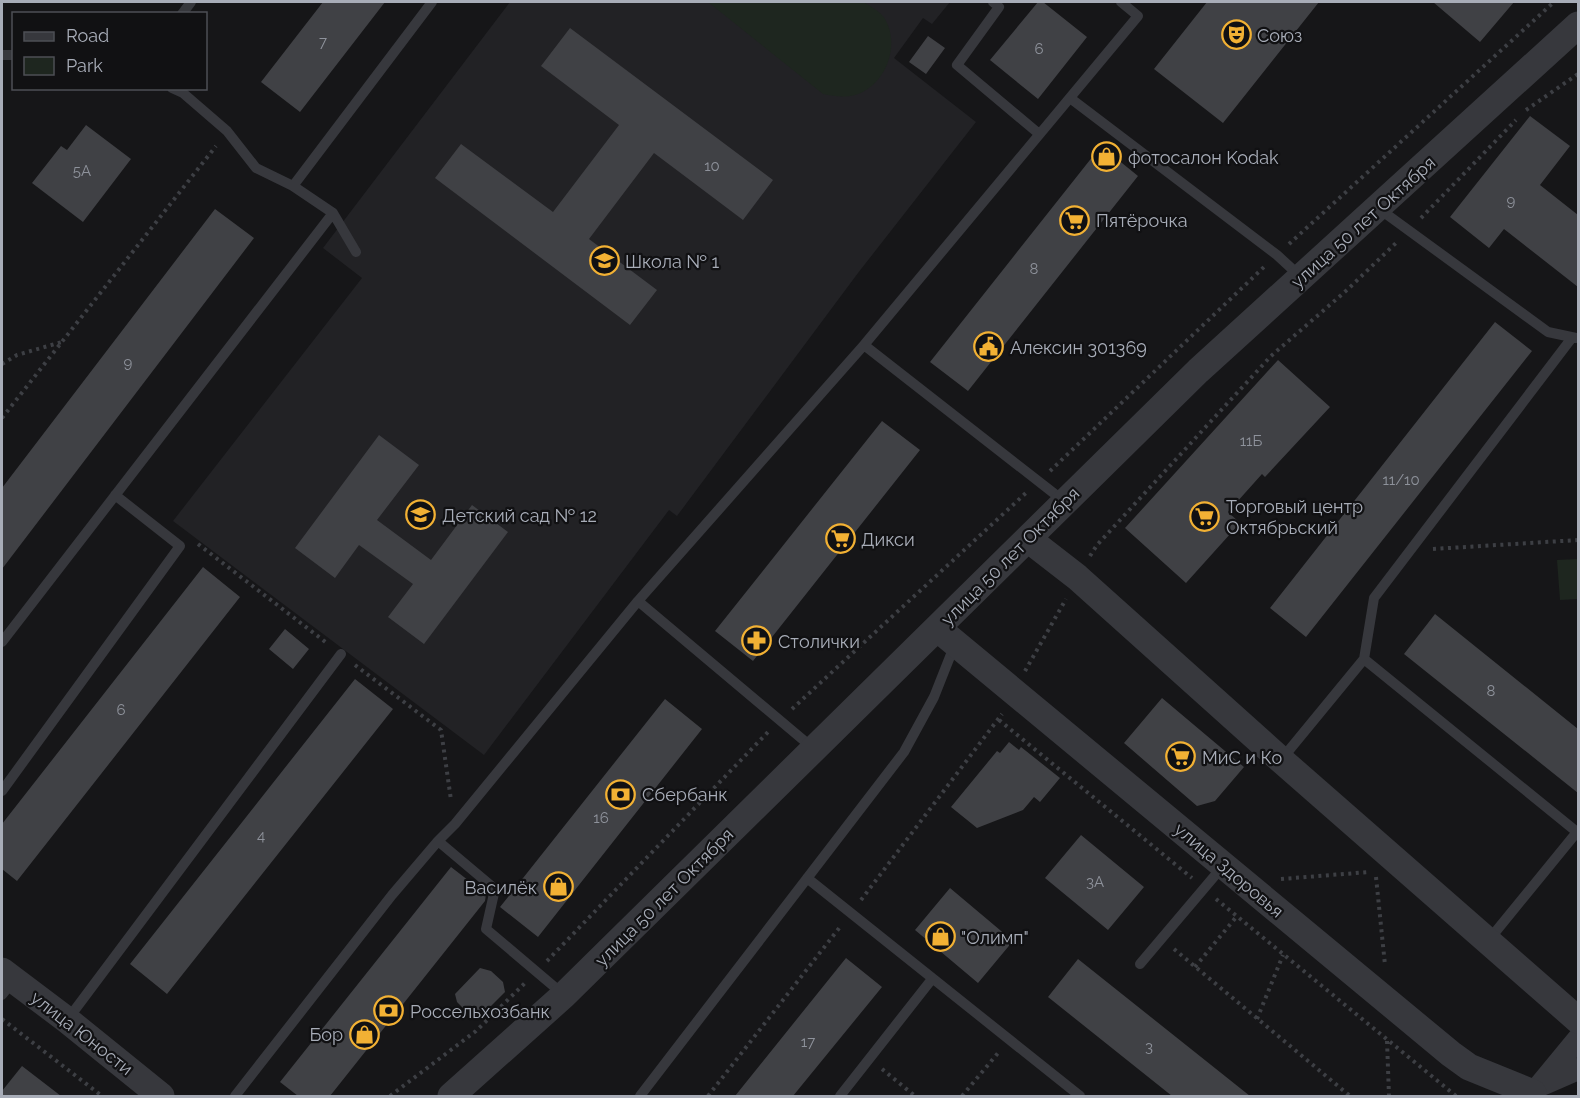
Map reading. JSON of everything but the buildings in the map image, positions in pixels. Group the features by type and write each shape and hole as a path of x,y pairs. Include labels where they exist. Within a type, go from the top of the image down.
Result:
{"street":[{"name":"улица 50 лет Октября","path":"451,1096 564,995 814,749 946,636 1028,539 1198,371 1578,26"},
{"path":"1028,539 1077,577 1281,760 1578,1020"},
{"name":"улица Здоровья","path":"946,636 1451,1054 1469,1066 1535,1092"},
{"name":"улица Юности","path":"6,982 67,1020 159,1096"},
{"path":"1535,1092 1578,1039"},
{"path":"1535,1092 1578,1069"}],"lane":[{"path":"293,186 432,2"},
{"path":"993,2 999,7 957,65 1038,133"},
{"path":"235,1096 392,895 455,824 638,601 864,345 1038,133 1138,16 1121,2"},
{"path":"176,90 183,93 227,131 256,168 293,186 333,213 356,252"},
{"path":"1070,98 1277,255 1302,278"},
{"path":"1281,760 1364,659 1374,598 1575,338 1548,332 1378,208"},
{"path":"2,642 333,213"},
{"path":"864,345 1065,502"},
{"path":"2,791 180,546 115,495"},
{"path":"638,601 814,749"},
{"path":"640,1096 904,752 934,697 946,636"},
{"path":"67,1020 341,654"},
{"path":"1364,659 1577,832 1488,941"},
{"path":"438,841 495,889 486,929 564,995"},
{"path":"1140,964 1204,889 1233,873"},
{"path":"807,878 1080,1096"},
{"path":"840,1096 932,980"}],"path":[{"path":"390,1096 476,1031 780,720 1039,481 1277,255 1554,2"},
{"path":"708,1096 999,720 1077,577 1097,545 1272,356 1347,290 1409,230 1524,112 1578,74"},
{"path":"2,418 227,131"},
{"path":"2,364 17,355 62,342"},
{"path":"1410,551 1578,540"},
{"path":"999,720 1456,1096"},
{"path":"1233,873 1406,869"},
{"path":"1195,967 1237,916"},
{"path":"1162,938 1350,1096"},
{"path":"1257,1019 1283,955"},
{"path":"2,1019 102,1096"},
{"path":"962,1096 1008,1040"},
{"path":"869,1059 915,1096"},
{"path":"903,1096 908,1090"}],"shaded area":[{"name":"Школа № 1","path":"510,2 950,2 932,24 923,18 894,58 976,122 858,273 677,516 669,510 484,755 173,521 362,278 323,248"}],"green space":[{"path":"708,2 864,2 883,16 890,30 890,53 887,64 875,83 866,90 846,96 823,94"},
{"path":"1578,559 1578,599 1560,600 1557,560"}],"place":[{"name":"Союз","path":"1236,35"},
{"name":"фотосалон Kodak","path":"1107,157"},
{"name":"Пятёрочка","path":"1075,220"},
{"name":"Школа № 1","path":"604,261"},
{"name":"Алексин 301369","path":"989,347"},
{"name":"Детский сад № 12","path":"421,515"},
{"name":"Торговый центр Октябрьский","path":"1205,516"},
{"name":"Дикси","path":"840,539"},
{"name":"Столички","path":"757,641"},
{"name":"МиС и Ко","path":"1181,757"},
{"name":"Сбербанк","path":"621,794"},
{"name":"Василёк","path":"558,887"},
{"name":"\"Олимп\"","path":"940,937"},
{"name":"Россельхозбанк","path":"389,1011"},
{"name":"Бор","path":"364,1034"}]}
